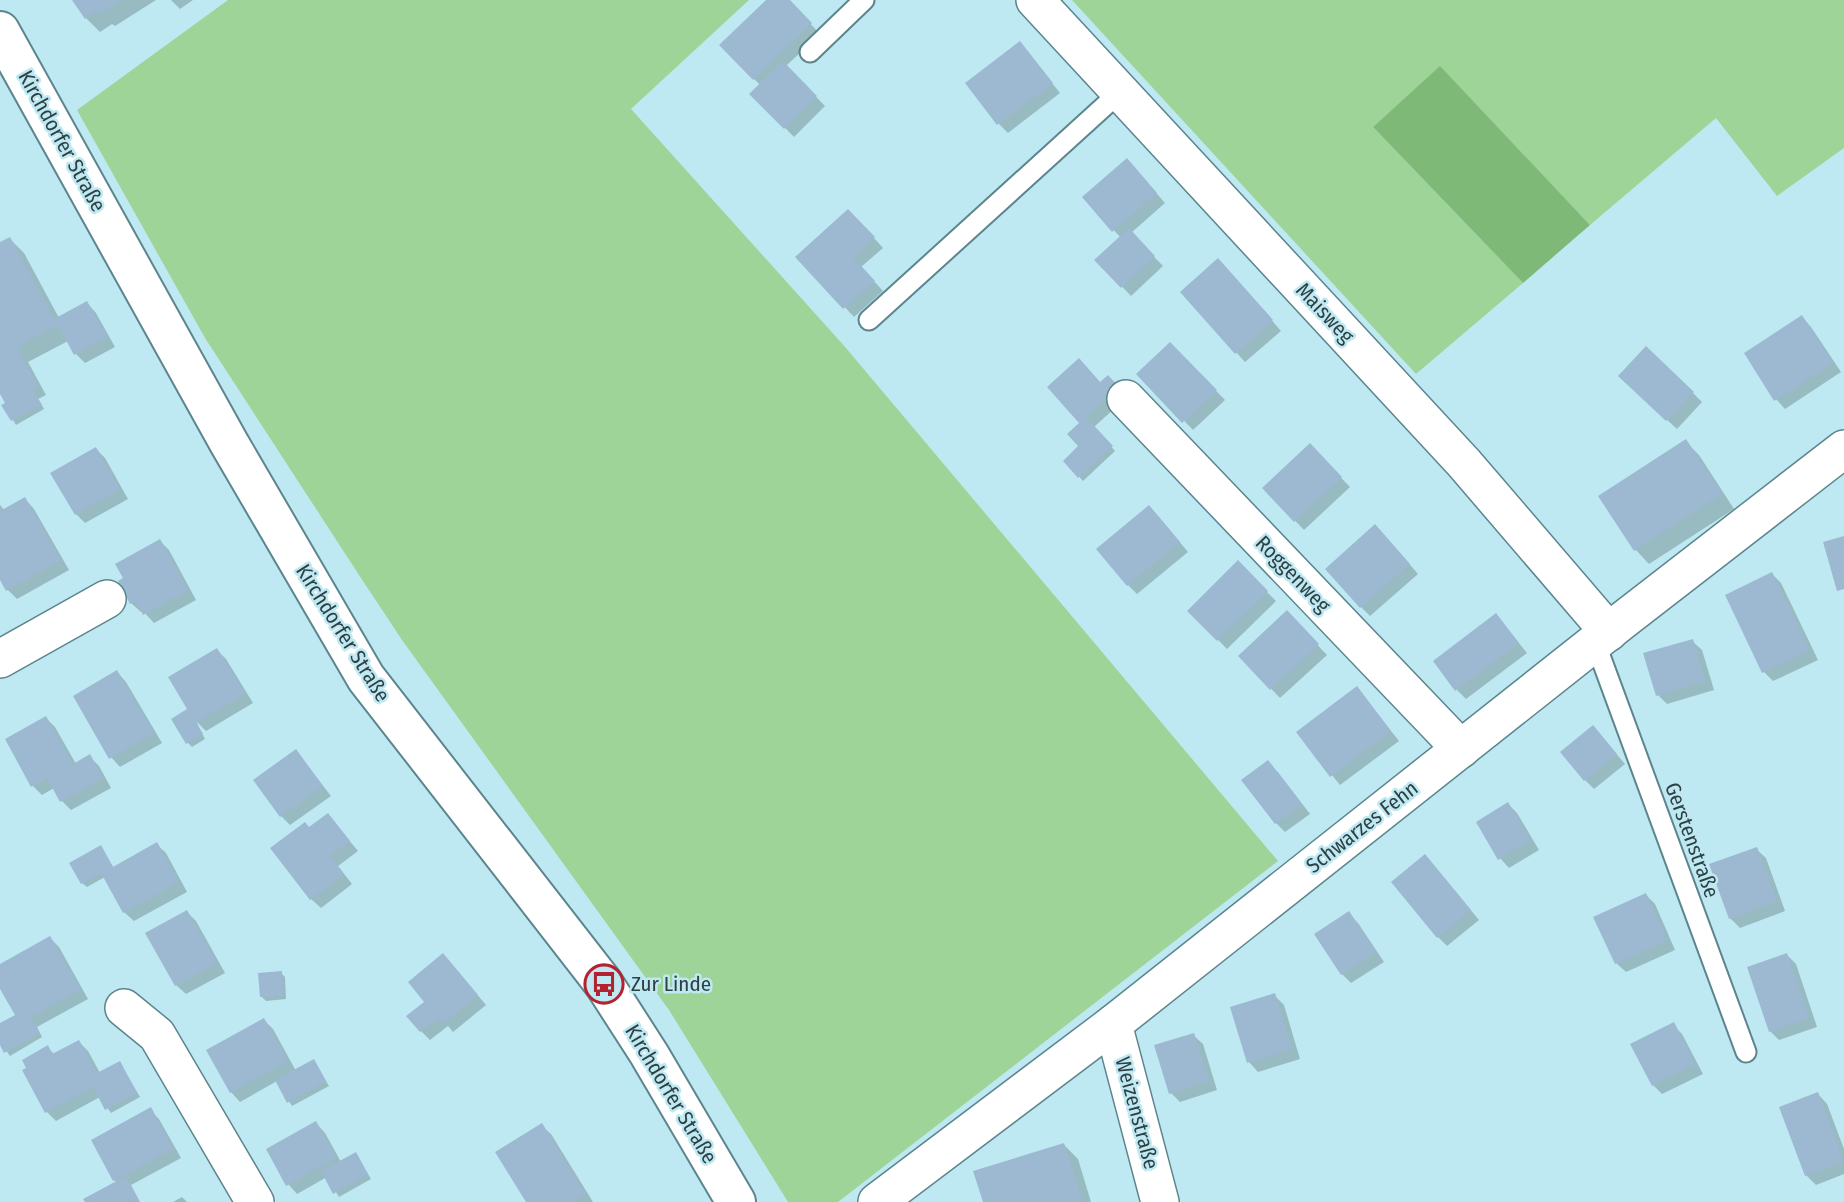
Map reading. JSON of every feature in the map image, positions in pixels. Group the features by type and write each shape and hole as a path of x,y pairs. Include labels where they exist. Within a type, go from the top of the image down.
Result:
{"street":[{"name":"Maisweg","path":"1035,0 1464,463 1602,637"},
{"name":"Kirchdorfer Straße","path":"0,31 229,443 366,678 604,984 649,1054 736,1202"},
{"name":"Roggenweg","path":"1126,399 1461,749"},
{"name":"Schwarzes Fehn","path":"877,1202 1113,1024 1844,449"},
{"path":"0,659 107,599"},
{"path":"124,1008 157,1035 255,1202"},
{"name":"Weizenstraße","path":"1113,1024 1160,1202"}],"lane":[{"path":"810,52 864,0"},
{"path":"869,320 1120,92"},
{"name":"Gerstenstraße","path":"1602,637 1746,1052"}],"green space":[{"path":"228,0 749,0 631,109 846,348 1278,861 838,1202 788,1202 669,1010 402,640 359,575 205,338 77,110"},
{"path":"1072,0 1844,0 1844,148 1777,196 1716,118 1590,225 1440,67 1373,127 1523,283 1416,374"},
{"path":"1440,66 1590,225 1523,283 1373,127"}],"building":[{"path":"72,0 121,0 100,14 98,10 85,19"},
{"path":"766,0 790,0 812,23 753,80 719,45"},
{"path":"1020,41 1053,83 997,125 965,83"},
{"path":"783,61 817,96 784,129 749,94"},
{"path":"1127,158 1157,193 1112,232 1082,197"},
{"path":"848,209 875,237 853,257 875,281 843,309 795,257"},
{"path":"1129,228 1155,256 1121,288 1094,260"},
{"path":"10,237 54,319 87,301 107,337 74,355 58,325 17,347 38,385 32,388 42,405 11,421 1,405 5,403 0,394 0,242"},
{"path":"1218,258 1273,320 1235,354 1180,292"},
{"path":"1802,315 1833,363 1774,401 1744,353"},
{"path":"1170,342 1217,390 1182,423 1136,374"},
{"path":"1646,346 1694,392 1666,421 1618,376"},
{"path":"1079,358 1100,382 1108,375 1119,387 1086,417 1113,446 1078,478 1063,461 1078,446 1067,434 1079,423 1047,387"},
{"path":"1686,439 1722,494 1634,551 1598,496"},
{"path":"1310,443 1342,477 1294,522 1262,488"},
{"path":"96,447 120,489 75,515 50,473"},
{"path":"25,497 61,560 6,591 0,580 0,507 2,510"},
{"path":"1149,505 1180,542 1127,586 1096,549"},
{"path":"1375,524 1410,564 1360,608 1325,569"},
{"path":"1844,536 1844,589 1837,591 1823,542"},
{"path":"160,539 188,590 143,615 136,601 130,604 118,581 123,578 115,564"},
{"path":"1238,560 1268,591 1217,641 1187,611"},
{"path":"1772,572 1810,650 1762,673 1725,595"},
{"path":"1287,610 1319,644 1270,690 1238,656"},
{"path":"1496,613 1519,643 1455,691 1433,661"},
{"path":"1693,639 1705,681 1656,696 1643,653"},
{"path":"217,648 245,693 196,723 203,734 186,744 171,719 187,709 168,677"},
{"path":"117,670 154,733 109,759 73,696"},
{"path":"1357,686 1391,731 1330,777 1296,732"},
{"path":"46,716 73,764 90,754 103,778 60,802 47,778 31,787 5,739"},
{"path":"1593,725 1617,754 1584,781 1560,752"},
{"path":"296,749 323,786 280,817 253,780"},
{"path":"1268,760 1302,804 1275,824 1241,780"},
{"path":"1508,802 1531,840 1498,860 1476,822"},
{"path":"328,813 350,841 330,856 344,874 310,900 270,848 305,822 309,827"},
{"path":"157,842 179,882 123,913 101,873 81,884 69,863 101,845 113,867"},
{"path":"1757,847 1777,901 1729,919 1709,864"},
{"path":"1425,854 1471,910 1437,938 1391,882"},
{"path":"1646,893 1667,940 1615,964 1593,917"},
{"path":"187,910 217,963 175,986 145,933"},
{"path":"1349,911 1376,952 1341,975 1314,934"},
{"path":"50,936 81,989 31,1017 40,1033 4,1053 0,1045 0,1023 15,1015 0,989 0,964"},
{"path":"443,953 478,995 443,1024 438,1018 420,1032 406,1016 424,1002 408,982"},
{"path":"1787,953 1809,1018 1769,1032 1747,967"},
{"path":"282,971 283,996 260,997 258,973"},
{"path":"1275,993 1292,1049 1247,1063 1230,1007"},
{"path":"264,1018 288,1061 230,1093 206,1050"},
{"path":"1674,1022 1695,1064 1652,1086 1630,1044"},
{"path":"1194,1033 1209,1081 1169,1094 1154,1045"},
{"path":"79,1040 97,1073 120,1061 137,1093 105,1110 93,1087 45,1113 22,1070 26,1068 22,1060 48,1045 52,1054"},
{"path":"314,1059 326,1081 287,1103 275,1080"},
{"path":"1818,1092 1844,1162 1805,1176 1779,1107"},
{"path":"151,1107 173,1149 113,1181 91,1140"},
{"path":"316,1121 336,1158 286,1186 266,1149"},
{"path":"542,1123 586,1194 574,1202 526,1202 495,1152"},
{"path":"1064,1143 1083,1202 983,1202 973,1171"},
{"path":"356,1152 368,1174 333,1194 321,1171"},
{"path":"126,1176 139,1201 85,1202 83,1199"}],"place":[{"name":"Zur Linde","path":"604,984"}]}
